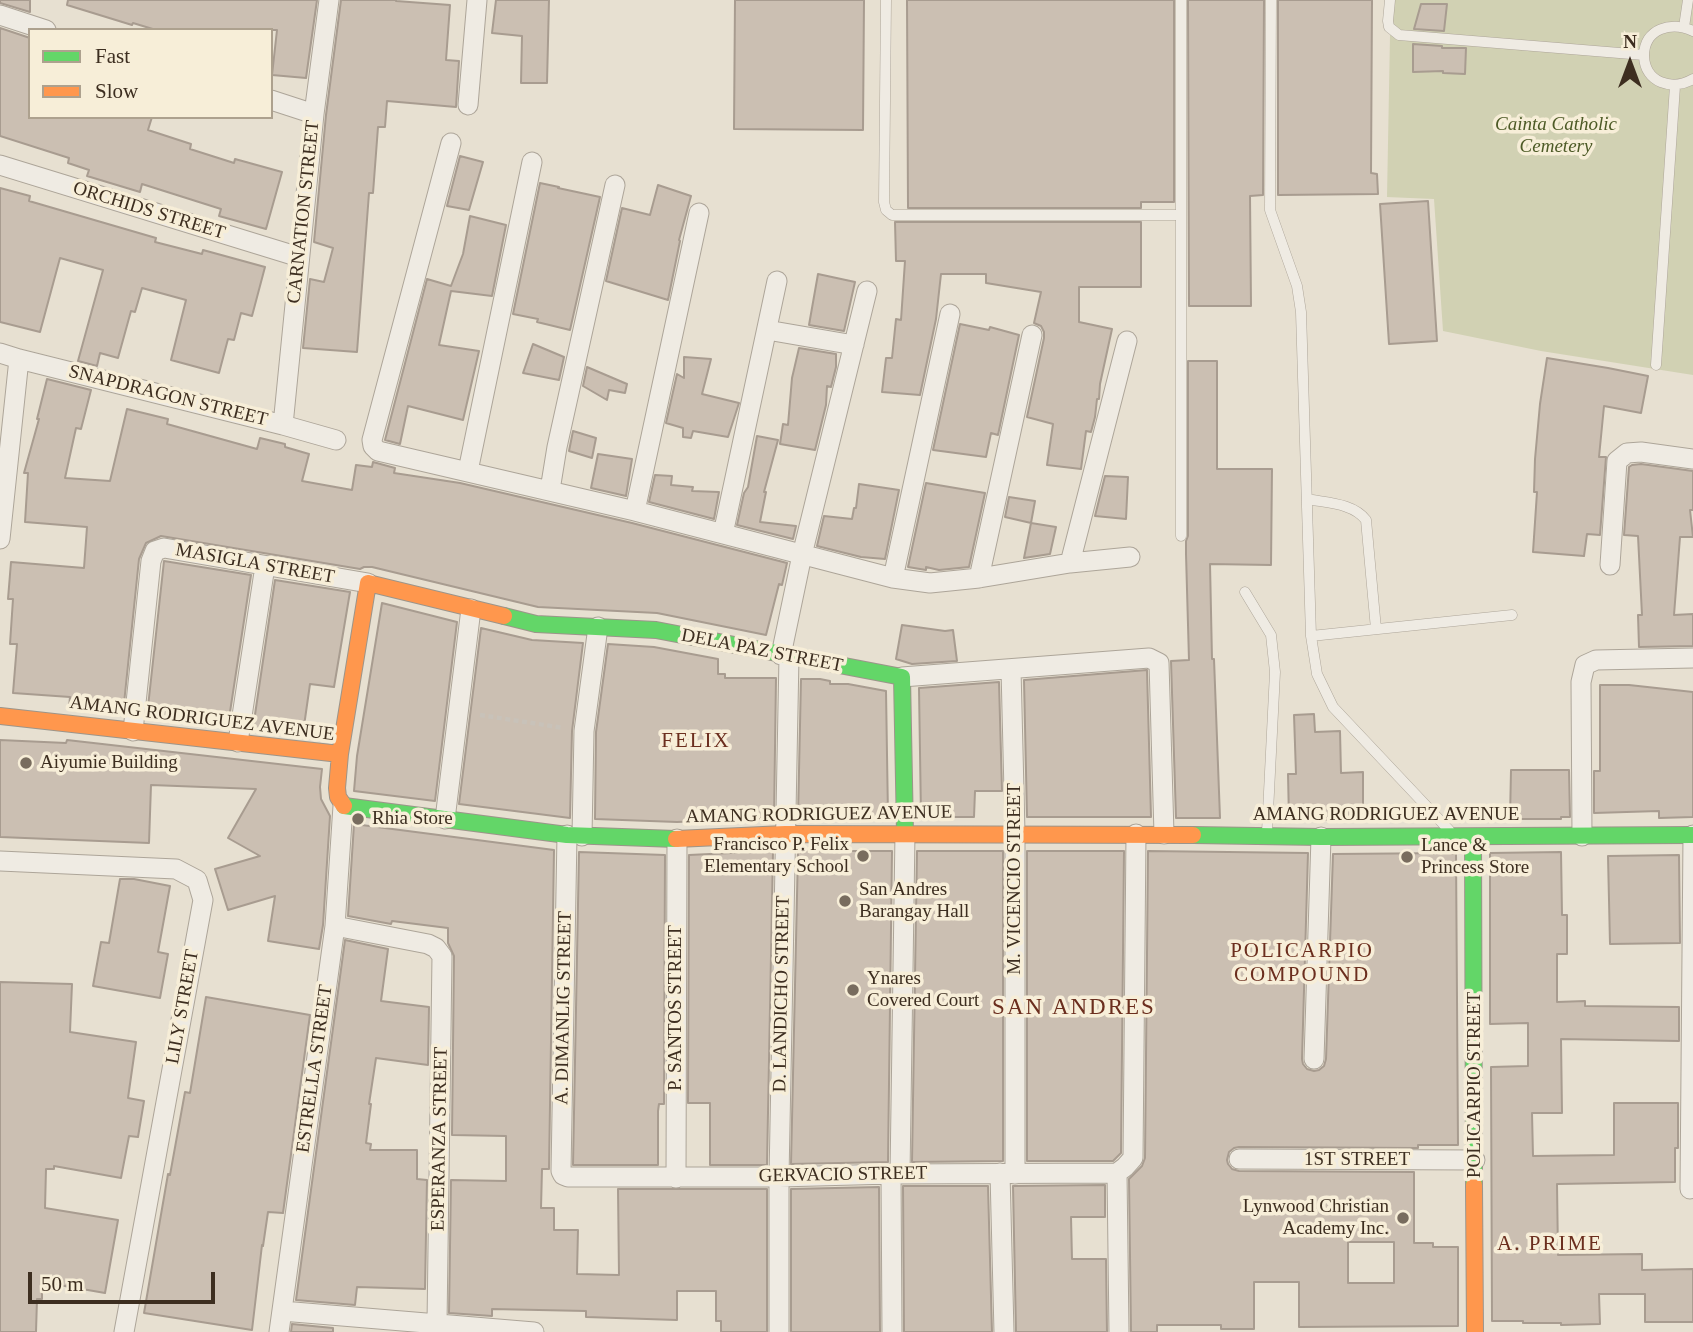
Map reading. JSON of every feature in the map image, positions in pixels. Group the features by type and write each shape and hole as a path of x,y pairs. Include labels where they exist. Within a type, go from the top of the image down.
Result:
{"street":[{"name":"CARNATION STREET","path":"283,425 314,114 329,0"},
{"path":"468,105 477,0"},
{"path":"0,15 40,28"},
{"path":"273,101 314,114"},
{"path":"451,143 372,440 378,451 635,511 893,579 930,583 979,579 1070,563 1130,556"},
{"path":"468,471 532,162"},
{"name":"ORCHIDS STREET","path":"0,165 299,257"},
{"path":"550,490 557,447 615,185"},
{"path":"635,511 699,213"},
{"path":"723,534 777,281"},
{"name":"D. LANDICHO STREET","path":"779,1332 785,656 802,555 867,291"},
{"path":"893,579 950,314"},
{"path":"767,330 854,345"},
{"path":"979,579 1032,335"},
{"path":"1070,563 1127,341"},
{"name":"SNAPDRAGON STREET","path":"0,353 336,440"},
{"path":"0,539 19,359"},
{"path":"1610,565 1617,461 1627,453 1641,452 1693,458"},
{"name":"MASIGLA STREET","path":"133,731 151,561 155,551 164,548 368,583"},
{"path":"238,742 265,566"},
{"path":"340,754 368,583"},
{"name":"DELA PAZ STREET","path":"368,583 536,624 656,630 902,677 1149,658 1159,663 1164,834"},
{"path":"445,819 471,609"},
{"path":"574,835 598,627"},
{"path":"1582,836 1581,682 1585,665 1596,660 1693,658"},
{"name":"M. VICENCIO STREET","path":"1004,1332 1016,833 1011,669"},
{"path":"892,1332 905,833 902,677"},
{"name":"AMANG RODRIGUEZ AVENUE","path":"0,716 340,754 337,788 343,806 574,835 677,839 785,834 905,833 1321,837 1693,835"},
{"name":"ESTRELLA STREET","path":"279,1332 335,926 343,806"},
{"path":"1119,1332 1117,1173 1133,1158 1136,834"},
{"name":"A. DIMANLIG STREET","path":"568,1177 561,1171 574,835"},
{"path":"1690,1189 1693,835"},
{"path":"1314,1059 1321,837"},
{"name":"POLICARPIO STREET","path":"1473,837 1475,1332"},
{"name":"P. SANTOS STREET","path":"676,1178 677,839"},
{"name":"LILY STREET","path":"0,861 176,869 197,880 202,900 124,1332"},
{"name":"ESPERANZA STREET","path":"335,926 428,944 436,948 442,956 437,1323"},
{"name":"1ST STREET","path":"1239,1159 1475,1160"},
{"name":"GERVACIO STREET","path":"568,1177 1117,1173"},
{"path":"282,1311 534,1332"}],"lane":[{"path":"886,0 884,202 886,210 892,215 1181,215"},
{"path":"1181,0 1181,536"},
{"path":"1271,0 1270,210 1297,286 1301,312 1311,636 1317,674 1333,706 1455,837"},
{"path":"1390,0 1389,27 1399,35 1644,55"},
{"path":"1688,0 1689,29 1675,25 1657,31 1650,38 1644,55 1650,73 1657,80 1675,86 1693,79"},
{"path":"1656,365 1675,86"},
{"path":"1307,499 1352,508 1366,520 1376,629"},
{"path":"1245,592 1271,635 1275,672 1266,836"},
{"path":"1311,636 1511,615"}],"path":[{"path":"458,712 584,731"}],"green space":[{"name":"Cainta Catholic Cemetery","path":"1394,0 1693,0 1693,375 1541,351 1443,331 1434,199 1387,197 1390,36"}],"building":[{"path":"0,0 30,0 30,12 0,3"},
{"path":"68,0 317,0 306,78 273,75 277,30 273,28 149,28 67,5"},
{"path":"341,0 396,0 450,5 446,60 459,61 456,107 387,101 385,127 378,127 373,193 369,193 357,352 303,348 310,279 324,282 333,248 314,242 326,115"},
{"path":"496,0 549,0 547,83 521,83 522,36 492,33"},
{"path":"735,0 864,0 863,130 734,129"},
{"path":"907,0 1174,0 1174,202 1141,202 1141,208 908,208"},
{"path":"1188,0 1264,0 1263,195 1250,196 1251,306 1189,306"},
{"path":"1278,0 1372,0 1371,173 1377,174 1378,194 1278,195"},
{"path":"1421,4 1447,4 1444,31 1414,29"},
{"path":"0,28 28,37 28,119 151,119 148,130 191,144 190,149 234,163 235,159 282,172 266,229 219,216 221,209 142,184 140,192 87,176 89,170 68,163 69,158 0,136"},
{"path":"1413,44 1466,48 1465,74 1443,71 1413,72"},
{"path":"460,156 483,162 469,210 447,206"},
{"path":"540,183 600,197 570,330 513,314"},
{"path":"658,185 691,196 679,240 668,300 606,281 622,208 650,215"},
{"path":"0,188 30,196 29,201 156,238 155,242 202,254 203,250 265,267 252,316 241,313 234,340 228,339 219,373 171,360 186,300 142,288 135,312 131,311 118,358 100,353 97,366 78,361 103,270 60,258 40,332 0,322"},
{"path":"1428,201 1437,341 1389,344 1380,204"},
{"path":"470,216 506,225 492,296 451,291 439,345 479,351 463,420 408,406 400,444 385,440 427,279 451,286 463,254"},
{"path":"895,222 1141,222 1141,287 1079,287 1079,322 1112,329 1095,417 1091,432 1086,431 1081,469 1047,465 1053,424 1027,417 1044,338 1041,326 1034,323 1041,292 986,283 986,274 941,274 936,319 920,395 882,392 886,358 892,358 896,319 901,320 905,261 896,261"},
{"path":"818,274 855,282 844,331 809,325"},
{"path":"960,324 989,330 990,327 1019,335 998,435 991,433 986,457 933,450"},
{"path":"533,344 564,357 559,380 523,373"},
{"path":"799,348 836,354 836,367 831,387 827,386 826,405 815,450 780,444 783,424 788,425 792,378"},
{"path":"684,357 711,359 702,394 739,403 728,437 693,431 691,438 683,437 683,428 666,423 677,374 684,378"},
{"path":"1547,358 1648,376 1641,413 1604,406 1599,457 1606,457 1600,535 1587,534 1584,556 1533,552 1537,492 1534,492 1535,459"},
{"path":"1188,361 1217,361 1217,469 1272,469 1271,565 1210,564 1220,818 1176,818 1171,661 1189,660 1186,554"},
{"path":"587,367 627,384 625,393 609,390 607,400 583,386"},
{"path":"47,379 91,390 81,429 76,428 65,478 110,481 127,409 168,419 167,424 257,449 260,438 285,444 285,447 309,454 302,481 352,490 356,465 372,467 373,462 395,468 394,473 460,483 787,563 782,585 779,584 766,635 657,613 538,607 372,567 360,569 161,536 146,543 139,559 123,713 69,707 70,697 13,693 17,644 10,644 13,599 8,599 11,562 84,568 87,527 25,522 28,473 24,473"},
{"path":"573,431 596,438 592,458 569,451"},
{"path":"757,436 778,440 764,492 760,522 796,526 793,539 737,525 744,493 748,487"},
{"path":"598,454 632,459 626,496 591,488"},
{"path":"1641,464 1693,471 1693,510 1690,510 1693,537 1680,537 1674,615 1693,614 1693,646 1639,647 1638,615 1642,615 1638,536 1624,535 1629,467"},
{"path":"655,475 672,476 671,485 693,487 692,491 719,492 714,519 649,502"},
{"path":"1105,476 1128,477 1126,519 1095,516"},
{"path":"926,483 985,493 969,567 939,570 926,567 926,570 908,567"},
{"path":"859,484 899,490 885,559 861,557 817,546 824,516 852,519"},
{"path":"1009,497 1035,501 1031,523 1005,517"},
{"path":"1031,523 1056,527 1050,554 1024,558"},
{"path":"164,561 251,575 228,725 147,716"},
{"path":"275,580 350,592 334,687 310,684 303,733 253,728"},
{"path":"382,603 457,622 435,801 354,791 357,756"},
{"path":"902,625 953,630 957,661 912,664 896,659"},
{"path":"481,628 532,640 583,643 572,731 570,818 459,804"},
{"path":"608,644 654,647 718,659 718,674 725,674 725,678 776,678 774,818 677,822 595,819 596,732"},
{"path":"1147,670 1151,817 1027,817 1024,680"},
{"path":"801,679 820,679 830,681 830,684 848,684 886,691 888,817 798,817"},
{"path":"999,682 1002,791 975,791 974,817 921,817 919,688"},
{"path":"1600,685 1629,685 1693,692 1693,817 1659,818 1659,811 1594,813 1594,771 1600,771"},
{"path":"1314,714 1315,732 1340,731 1341,773 1363,772 1363,820 1289,820 1288,774 1296,774 1294,715"},
{"path":"0,740 66,743 67,740 322,769 321,799 330,816 319,949 268,941 275,896 228,910 215,869 260,856 228,838 256,789 151,785 149,843 0,837"},
{"path":"1511,770 1569,770 1570,817 1510,819"},
{"path":"354,824 554,850 549,1169 542,1169 541,1208 554,1208 554,1230 578,1230 577,1274 619,1275 618,1189 767,1189 767,1332 721,1332 721,1321 716,1321 716,1291 677,1291 677,1320 586,1317 586,1311 492,1309 492,1316 449,1313 451,1180 506,1181 506,1136 452,1135 454,956 448,943 448,928 392,921 391,924 348,916"},
{"path":"773,851 767,1165 710,1165 710,1103 688,1103 689,855"},
{"path":"798,851 892,851 888,1162 791,1164"},
{"path":"917,851 1003,851 1003,1161 912,1162"},
{"path":"1027,851 1124,851 1121,1153 1113,1161 1027,1161"},
{"path":"1148,851 1308,853 1302,1059 1307,1069 1314,1071 1324,1066 1326,1059 1333,854 1456,853 1458,1145 1418,1145 1418,1148 1239,1147 1229,1152 1227,1160 1232,1169 1239,1171 1414,1172 1414,1243 1433,1243 1433,1247 1458,1247 1458,1326 1299,1327 1299,1282 1254,1282 1254,1329 1221,1329 1221,1325 1157,1325 1157,1332 1131,1332 1129,1179 1142,1166 1145,1158","holes":["1348,1242 1394,1242 1394,1283 1348,1283"]},
{"path":"579,852 665,855 664,1104 659,1104 658,1111 658,1165 573,1165"},
{"path":"1561,852 1562,915 1567,915 1567,954 1557,954 1557,1002 1585,1001 1585,1006 1679,1007 1679,1041 1561,1039 1562,1113 1532,1113 1533,1156 1614,1155 1614,1103 1678,1103 1678,1148 1675,1148 1675,1182 1557,1184 1558,1255 1642,1254 1642,1270 1693,1269 1693,1322 1645,1322 1645,1294 1599,1294 1600,1324 1492,1321 1491,1067 1528,1066 1528,1023 1490,1024 1490,853"},
{"path":"1679,855 1680,943 1610,944 1608,856"},
{"path":"120,879 170,886 158,952 168,954 160,998 93,986 101,942 109,943"},
{"path":"345,940 388,949 381,1001 429,1007 428,1065 376,1058 366,1143 371,1144 370,1150 417,1150 417,1179 427,1180 425,1289 357,1287 355,1305 296,1300"},
{"path":"0,982 72,984 70,1032 136,1042 128,1098 144,1101 138,1137 129,1136 121,1178 54,1166 54,1169 46,1169 45,1208 118,1220 105,1293 42,1282 42,1299 37,1299 36,1332 0,1332"},
{"path":"206,997 310,1015 283,1213 268,1212 252,1330 144,1313 168,1174 170,1175 185,1092 190,1093"},
{"path":"1105,1185 1105,1217 1071,1217 1072,1259 1106,1259 1107,1332 1016,1332 1013,1186"},
{"path":"903,1186 988,1186 992,1332 904,1332"},
{"path":"879,1187 880,1332 791,1332 791,1189"},
{"path":"292,1324 333,1328 333,1332 291,1332"}],"traffic: fast":[{"path":"504,616 536,624 656,630 902,677 905,833"},
{"path":"344,806 567,835 676,839"},
{"path":"1193,835 1693,835"},
{"path":"1473,837 1474,1185"}],"traffic: slow":[{"path":"344,806 338,797 337,788 340,754 368,583 504,616"},
{"path":"0,716 340,754"},
{"path":"676,839 785,834 1193,835"},
{"path":"1474,1185 1475,1332"}],"place":[{"name":"Aiyumie Building","path":"26,763"},
{"name":"Rhia Store","path":"358,819"},
{"name":"Francisco P. Felix Elementary School","path":"863,856"},
{"name":"Lance & Princess Store","path":"1407,857"},
{"name":"San Andres Barangay Hall","path":"845,901"},
{"name":"Ynares Covered Court","path":"853,990"},
{"name":"Lynwood Christian Academy Inc.","path":"1403,1218"}],"district":[{"name":"FELIX","path":"696,741"},
{"name":"POLICARPIO COMPOUND","path":"1302,963"},
{"name":"SAN ANDRES","path":"1074,1008"},
{"name":"A. PRIME","path":"1550,1244"}]}
